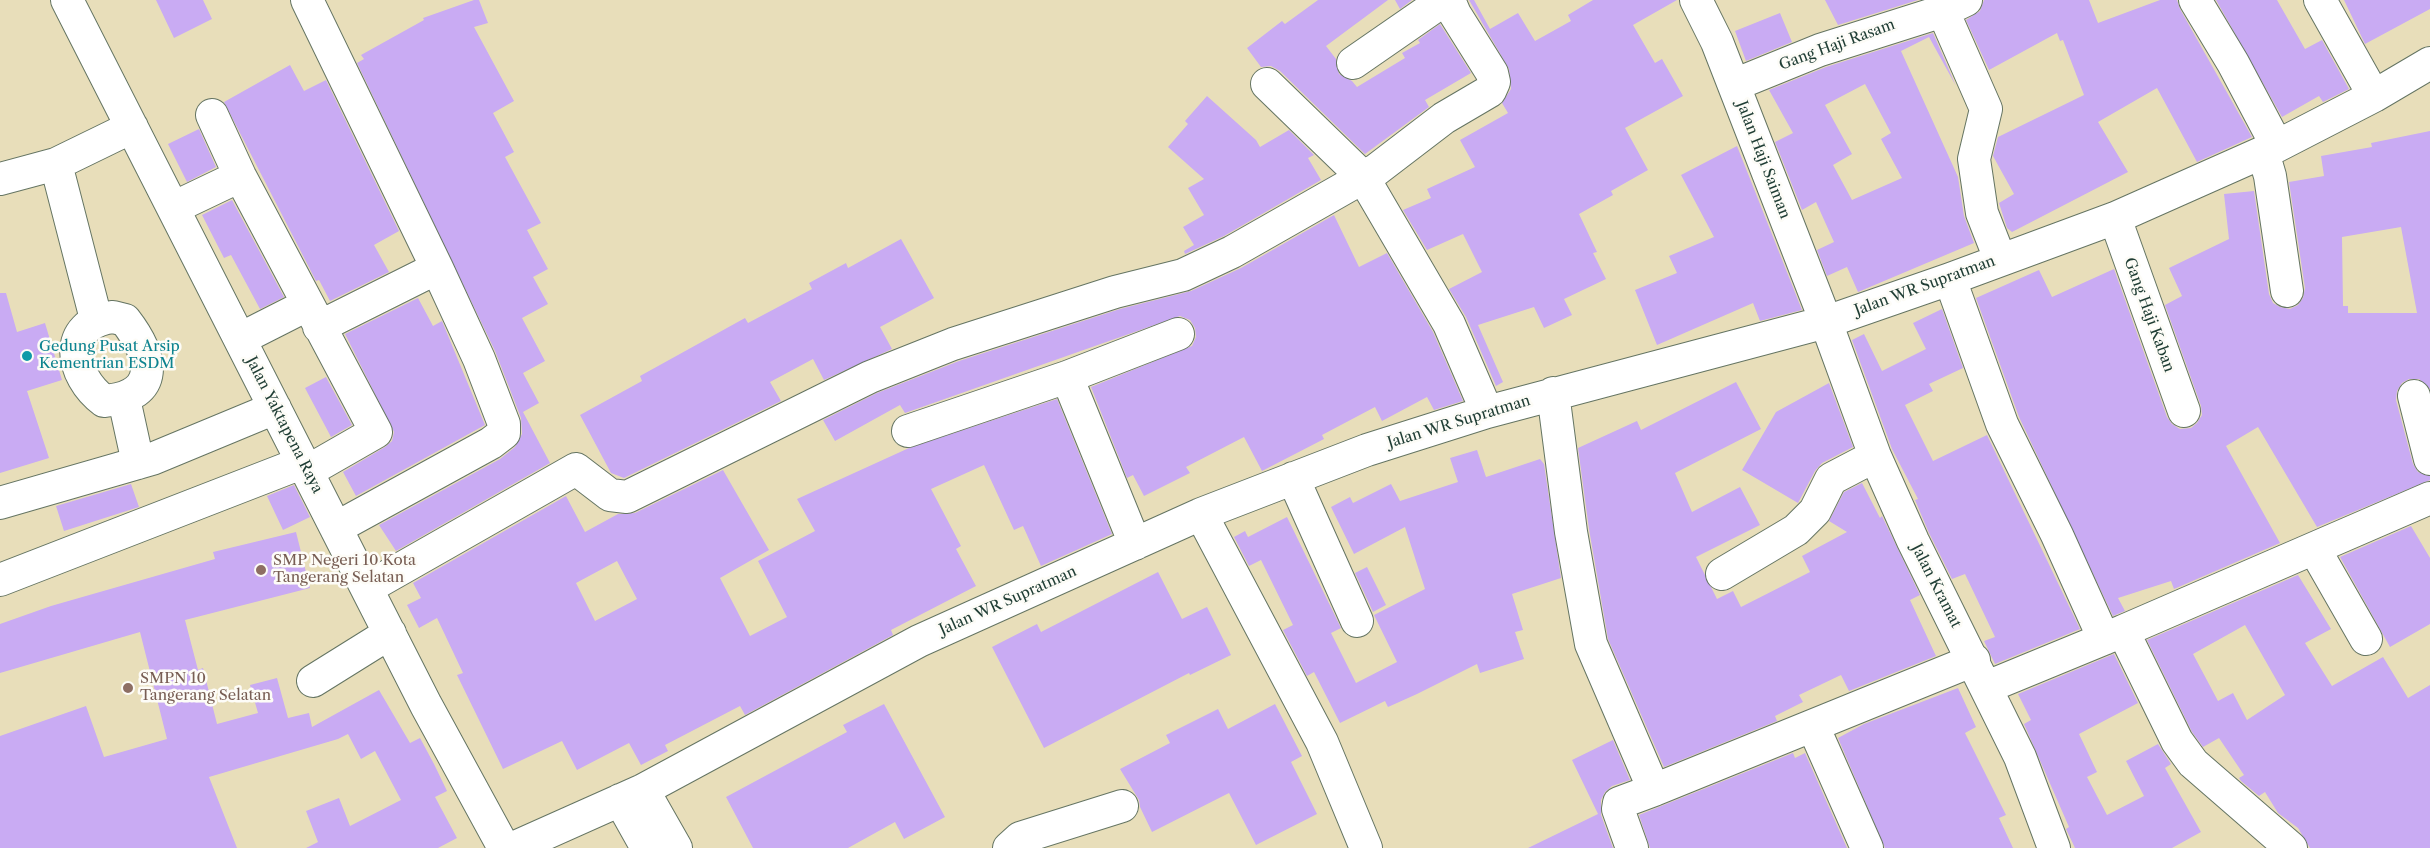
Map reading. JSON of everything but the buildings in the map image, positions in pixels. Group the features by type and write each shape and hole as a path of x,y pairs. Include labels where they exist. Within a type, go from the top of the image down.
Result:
{"street":[{"name":"Jalan Yaktapena Raya","path":"67,0 390,633 504,848"},
{"path":"307,0 437,268 501,413 504,433 491,443 336,528"},
{"path":"1353,63 1444,0"},
{"path":"367,588 576,469 610,495 627,497 870,377 932,352 1115,292 1183,275 1232,252 1363,177 1444,118 1490,91 1494,82 1492,73 1455,14 1449,0"},
{"name":"Jalan Haji Saiman","path":"1696,0 1717,42 1826,322"},
{"path":"2195,0 2233,63 2270,149 2270,176 2287,291"},
{"path":"2320,0 2374,96"},
{"path":"1954,5 1986,108 1974,159 1982,213 2000,259"},
{"name":"Gang Haji Rasam","path":"1734,85 1820,50 1954,5"},
{"name":"Jalan WR Supratman","path":"513,848 631,795 919,641 1201,514 1366,450 1486,412 1826,322 1950,279 2115,218 2270,149 2374,96 2430,63"},
{"path":"1267,84 1363,177 1449,324 1486,412"},
{"path":"0,580 306,466 375,432 240,176 212,115"},
{"path":"0,178 56,164 132,128"},
{"path":"56,164 96,319"},
{"path":"173,208 240,176"},
{"name":"Gang Haji Kaban","path":"2115,218 2184,411"},
{"path":"240,339 313,316 437,268"},
{"path":"1950,279 2002,424 2057,535 2177,741 2193,764 2290,848"},
{"path":"113,317 125,320 147,360 147,372 142,387 124,399 104,401 83,380 77,363 77,346 82,331 96,319 113,317"},
{"name":"Jalan Kramat","path":"1826,322 1875,456 1913,542 1981,674 2020,757 2054,848"},
{"path":"908,431 1068,377 1178,334"},
{"path":"1068,377 1135,544"},
{"path":"1553,393 1571,532 1591,644 1654,790"},
{"path":"2415,396 2430,459"},
{"path":"124,399 138,463"},
{"path":"0,503 138,463 275,408"},
{"path":"1722,574 1796,530 1815,512 1831,479 1875,456"},
{"path":"1293,478 1357,621"},
{"path":"1632,848 1618,809 1619,803 1813,726 2114,635 2315,550 2430,498"},
{"path":"1201,514 1322,742 1366,848"},
{"path":"2315,550 2366,639"},
{"path":"313,681 390,633"},
{"path":"1813,726 1867,848"},
{"path":"631,795 647,848"},
{"path":"631,795 676,848"},
{"path":"1009,848 1020,838 1122,806"}],"place":[{"name":"Gedung Pusat Arsip Kementrian ESDM","path":"27,356"},
{"name":"SMP Negeri 10 Kota Tangerang Selatan","path":"261,570"},
{"name":"SMPN 10 Tangerang Selatan","path":"128,688"}]}
